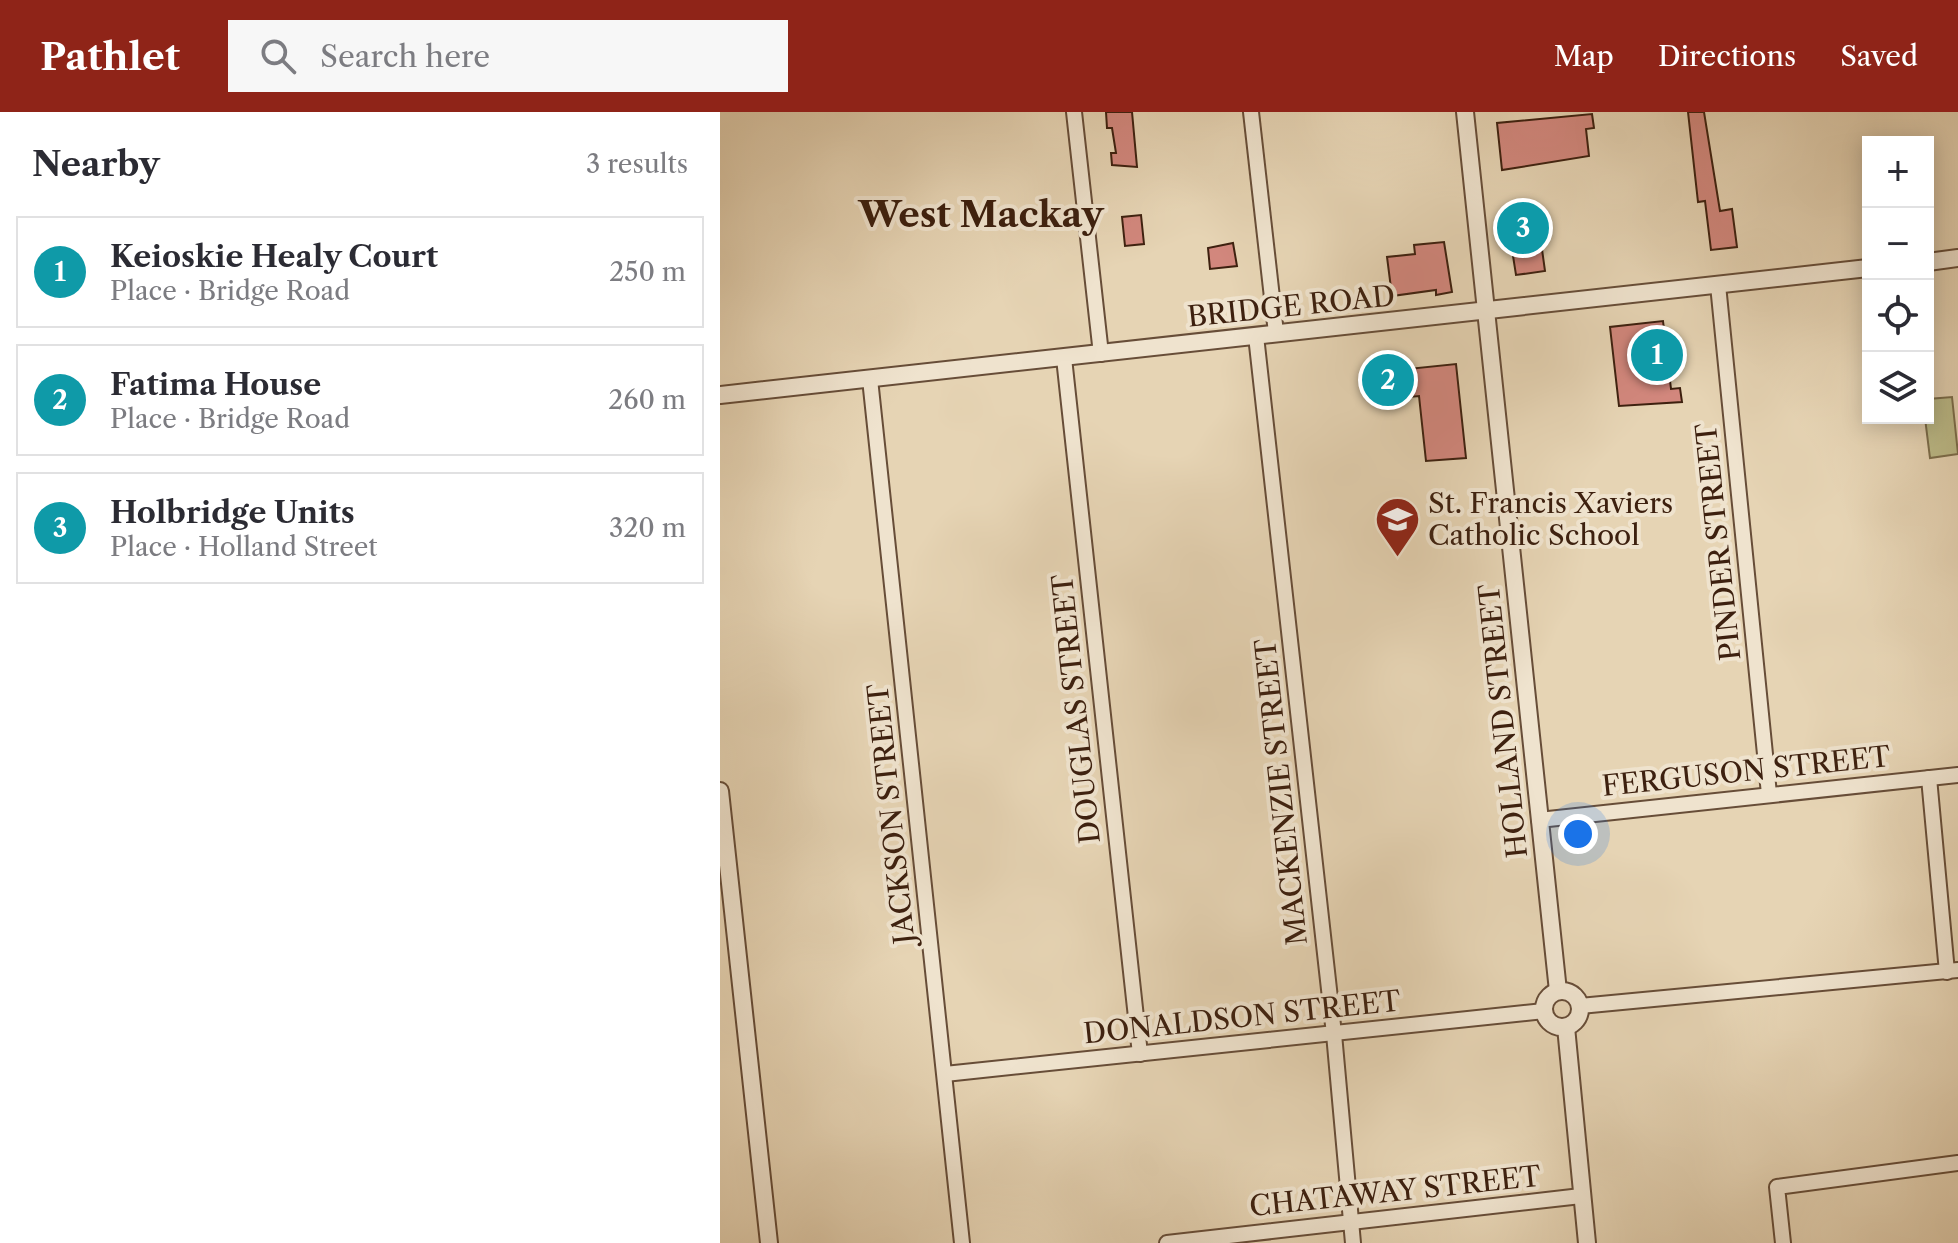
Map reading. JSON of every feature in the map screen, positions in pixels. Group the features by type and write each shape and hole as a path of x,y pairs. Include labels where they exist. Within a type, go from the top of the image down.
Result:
{"street":[{"path":"1074,112 1101,354"},
{"path":"1251,112 1276,333"},
{"name":"HOLLAND STREET","path":"1465,112 1558,991"},
{"path":"1934,261 1958,258"},
{"name":"BRIDGE ROAD","path":"720,395 1862,269"},
{"name":"PINDER STREET","path":"1718,285 1769,794"},
{"name":"MACKENZIE STREET","path":"1256,336 1334,1034 1353,1243"},
{"name":"DOUGLAS STREET","path":"1064,358 1140,1054"},
{"name":"JACKSON STREET","path":"870,379 962,1243"},
{"name":"FERGUSON STREET","path":"1539,820 1958,775"},
{"path":"1580,1006 1952,971 1929,778"},
{"path":"720,791 727,922 769,1243"},
{"path":"1558,991 1574,995 1580,1006 1578,1019 1566,1027 1550,1023 1544,1011 1548,998 1558,991"},
{"name":"DONALDSON STREET","path":"945,1074 1544,1011"},
{"path":"1566,1027 1587,1243"},
{"path":"1783,1243 1777,1187 1958,1163"},
{"name":"CHATAWAY STREET","path":"1167,1243 1581,1196"}],"shaded area":[{"path":"1952,397 1958,454 1930,458 1926,424 1934,424 1934,398"}],"building":[{"path":"1106,112 1132,112 1137,167 1112,165 1111,153 1116,153 1112,128 1107,128"},
{"path":"1688,112 1704,112 1720,211 1732,209 1737,247 1711,250 1705,201 1698,202"},
{"path":"1592,114 1594,128 1586,129 1589,156 1502,170 1497,123"},
{"path":"1536,206 1545,271 1516,275 1506,211"},
{"path":"1141,215 1144,244 1125,246 1122,217"},
{"path":"1444,242 1452,292 1436,295 1436,290 1392,296 1387,257 1415,254 1414,245"},
{"path":"1233,243 1237,266 1210,269 1208,248"},
{"path":"1663,321 1671,389 1680,388 1682,402 1619,406 1610,327"},
{"path":"1398,361 1399,370 1456,364 1466,458 1426,461 1419,396 1377,400 1374,363"}],"place":[{"name":"Holbridge Units","path":"1523,228"},
{"name":"Keioskie Healy Court","path":"1657,355"},
{"name":"Fatima House","path":"1388,380"},
{"name":"St. Francis Xaviers Catholic School","path":"1397,558"}],"district":[{"name":"West Mackay","path":"981,214"}]}
